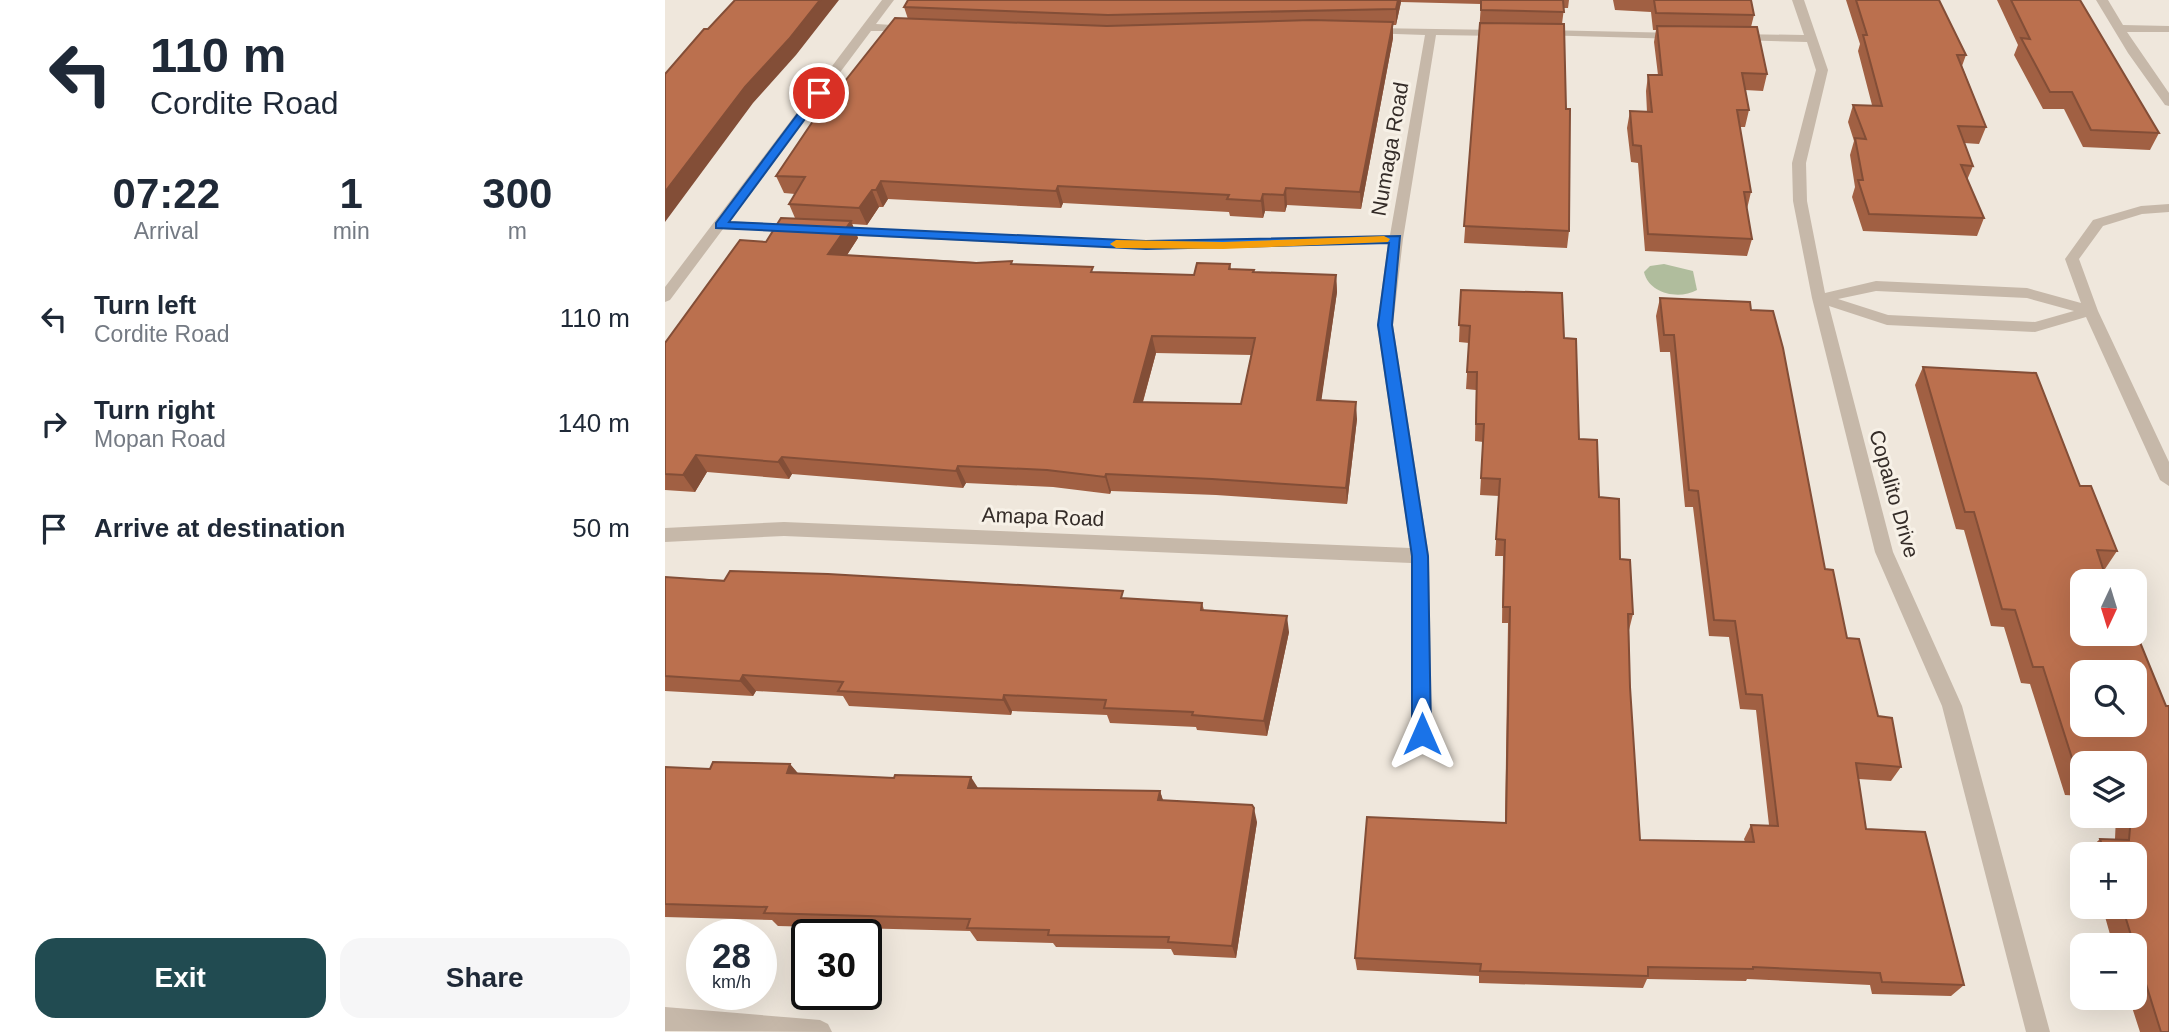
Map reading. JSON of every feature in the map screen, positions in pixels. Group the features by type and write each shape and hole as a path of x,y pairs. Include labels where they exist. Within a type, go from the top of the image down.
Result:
{"street":[{"path":"665,297 888,0"},
{"name":"Copalito Drive","path":"1798,0 1822,70 1799,163 1800,201 1819,298 1884,552 1952,706 2038,1032"},
{"path":"2102,0 2169,102"},
{"path":"868,27 922,30"},
{"path":"2119,28 2169,29"},
{"path":"1352,31 1515,33"},
{"name":"Numaga Road","path":"1422,734 1420,556 1385,325 1396,239 1431,31"},
{"path":"1529,33 1695,37"},
{"path":"1723,37 1812,39"},
{"path":"2169,208 2141,210 2098,223 2071,259 2091,311 2169,480"},
{"path":"720,225 1146,245 1396,239"},
{"path":"1819,298 1876,286 2027,293 2091,311"},
{"path":"1819,298 1887,320 1927,322 2035,327 2091,311"},
{"name":"Amapa Road","path":"665,535 784,529 1420,556"},
{"path":"665,1019 821,1032"}],"green space":[{"path":"1664,264 1693,271 1697,290 1674,294 1652,286 1644,272 1650,266"}],"building":[{"path":"735,0 820,0 745,87 665,192 665,74 704,29 708,29"},
{"path":"908,0 1398,0 1396,9 1108,15 904,7"},
{"path":"1481,0 1563,0 1564,12 1481,10"},
{"path":"1654,0 1751,0 1754,15 1656,13"},
{"path":"1856,0 1939,0 1966,55 1957,55 1986,127 1958,126 1973,166 1961,165 1984,218 1869,214 1858,180 1863,180 1855,138 1866,139 1853,105 1882,106 1863,35 1867,35"},
{"path":"2011,0 2080,0 2159,133 2091,130 2072,92 2050,92 2021,38 2030,39"},
{"path":"895,18 1107,26 1311,20 1393,22 1360,192 1286,188 1284,195 1263,194 1261,201 1227,199 1229,195 1058,186 1056,191 881,181 859,208 789,204 805,177 776,176 811,124"},
{"path":"1480,23 1564,24 1566,109 1570,109 1569,231 1464,226"},
{"path":"1657,26 1757,27 1767,74 1742,73 1749,110 1737,110 1751,192 1744,192 1752,239 1648,234 1641,146 1633,145 1630,111 1652,112 1648,75 1662,75"},
{"path":"781,218 851,221 828,254 976,263 1012,261 1011,264 1093,267 1091,272 1194,275 1197,263 1230,264 1229,269 1254,270 1253,272 1336,275 1317,400 1356,402 1346,488 1106,474 1105,477 1047,470 958,466 956,471 782,457 778,462 696,455 683,475 665,474 665,343 740,240 766,242","holes":["1152,336 1255,338 1241,404 1134,402"]},
{"path":"1461,290 1562,293 1564,338 1576,339 1579,439 1597,440 1599,497 1619,499 1620,559 1630,560 1633,614 1628,614 1630,687 1640,840 1754,842 1751,825 1778,826 1762,695 1746,694 1735,621 1714,620 1698,491 1689,490 1674,335 1664,335 1660,298 1750,302 1751,310 1773,311 1783,348 1825,569 1833,570 1847,638 1859,639 1878,716 1892,718 1901,767 1856,763 1866,829 1925,832 1964,985 1882,982 1880,973 1753,967 1648,967 1648,976 1480,971 1481,964 1355,958 1367,817 1506,823 1510,607 1503,607 1505,540 1496,539 1500,479 1481,478 1484,424 1476,424 1477,372 1467,372 1470,326 1459,325"},
{"path":"1923,367 2036,373 2080,486 2091,486 2117,551 2097,550 2103,569 2070,569 2070,646 2142,646 2166,706 2169,706 2169,1032 2161,1032 2147,987 2147,933 2130,933 2126,919 2147,919 2147,842 2101,842 2100,839 2129,840 2130,828 2147,828 2147,751 2070,752 2043,667 2033,667 2015,610 2002,609 1974,512 1965,512"},
{"path":"730,571 1123,591 1121,598 1202,603 1201,610 1287,616 1264,721 1192,715 1193,712 1104,708 1106,700 1004,695 1003,700 838,691 843,682 743,675 740,681 665,676 665,577 724,581"},
{"path":"713,762 790,764 787,773 894,778 895,775 971,777 968,788 1160,791 1158,800 1252,805 1254,808 1232,946 1168,942 1169,937 1048,935 1049,930 967,928 970,919 764,913 767,907 665,904 665,767 710,769"}],"slow traffic":[{"path":"1116,244 1223,246 1384,239"}],"route":[{"path":"819,93 720,225 1146,245 1223,246 1396,239 1385,325 1420,556 1422,734"}]}
